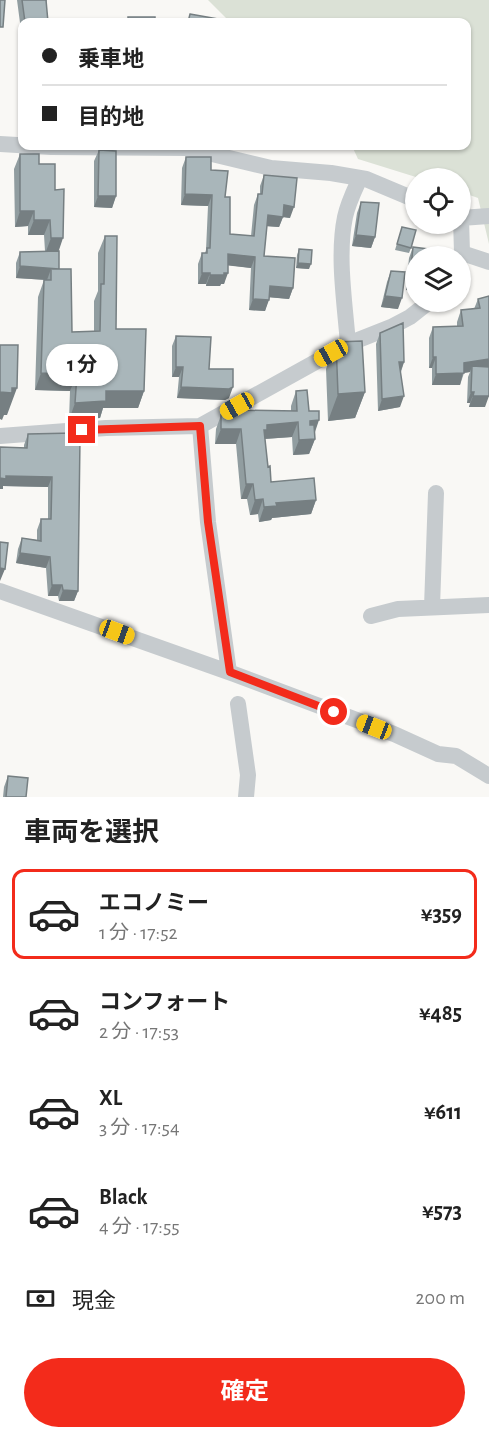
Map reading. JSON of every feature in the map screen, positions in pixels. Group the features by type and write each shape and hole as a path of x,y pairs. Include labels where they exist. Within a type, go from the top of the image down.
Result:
{"street":[{"path":"0,144 18,145"},
{"path":"196,150 272,168 363,178 405,196"},
{"path":"348,344 342,250 344,220 349,202 363,178"},
{"path":"471,217 489,216"},
{"path":"471,258 489,262"},
{"path":"0,436 106,428 200,426 348,344 400,322 414,312"},
{"path":"200,426 208,522 230,672"},
{"path":"432,608 436,492"},
{"path":"0,591 230,672 416,742 438,754 456,756 489,776"},
{"path":"371,616 398,609 489,605"},
{"path":"238,705 248,775 246,797"}],"shaded area":[{"path":"208,0 489,0 489,244 478,198 471,196 471,168 405,168 405,174 358,159 354,150 471,150 471,18 226,18"}],"building":[{"path":"0,0 5,0 3,27 0,27"},
{"path":"22,0 46,0 48,18 24,18"},
{"path":"190,14 212,18 189,18"},
{"path":"128,17 155,17 155,18"},
{"path":"99,150 116,151 116,196 98,196"},
{"path":"20,154 39,154 39,164 55,164 55,190 64,189 63,238 51,238 50,220 34,220 34,211 20,211"},
{"path":"186,157 211,157 211,170 228,171 225,197 230,197 230,234 254,236 258,194 262,194 264,175 297,178 294,207 284,205 283,217 268,215 264,256 295,258 293,288 270,286 269,300 253,299 255,257 228,254 228,273 210,275 210,273 202,273 202,253 207,253 207,248 210,248 212,195 185,194"},
{"path":"361,202 379,203 375,237 356,235"},
{"path":"402,227 405,228 405,234 415,234 412,246 397,244"},
{"path":"105,236 117,236 116,329 146,329 144,391 106,391 106,401 75,403 77,374 41,373 44,280 51,280 51,269 71,269 72,332 100,331"},
{"path":"299,249 312,250 311,264 298,263"},
{"path":"59,251 59,269 20,266 20,252"},
{"path":"391,271 405,272 402,298 385,296"},
{"path":"489,296 489,359 464,363 464,373 436,374 436,357 433,357 433,327 463,326 461,312 471,312 471,309 480,308 478,299"},
{"path":"403,323 404,362 399,362 404,396 382,399 380,333"},
{"path":"176,336 211,337 209,369 233,369 233,387 229,389 181,387 183,367 176,367"},
{"path":"362,341 365,392 338,394 336,342"},
{"path":"0,345 18,345 17,388 12,388 12,393 0,392"},
{"path":"472,366 489,367 489,396 473,396 474,392 471,392"},
{"path":"307,390 309,411 319,411 319,420 310,421 310,425 314,425 315,439 299,440 298,422 267,425 267,430 264,430 271,482 314,478 316,500 276,503 277,506 264,507 263,499 255,500 253,484 246,484 241,429 221,429 221,415 229,410 297,411 296,391"},
{"path":"74,433 76,438 80,438 78,591 63,590 62,585 52,585 50,557 20,553 22,538 41,541 41,519 51,519 52,477 6,476 6,479 0,478 0,447 27,448 28,434"},
{"path":"0,542 8,543 5,569 0,568"},
{"path":"8,776 28,778 26,797 6,797"}],"route":[{"path":"82,430 200,426 208,522 230,672 334,712"}]}
